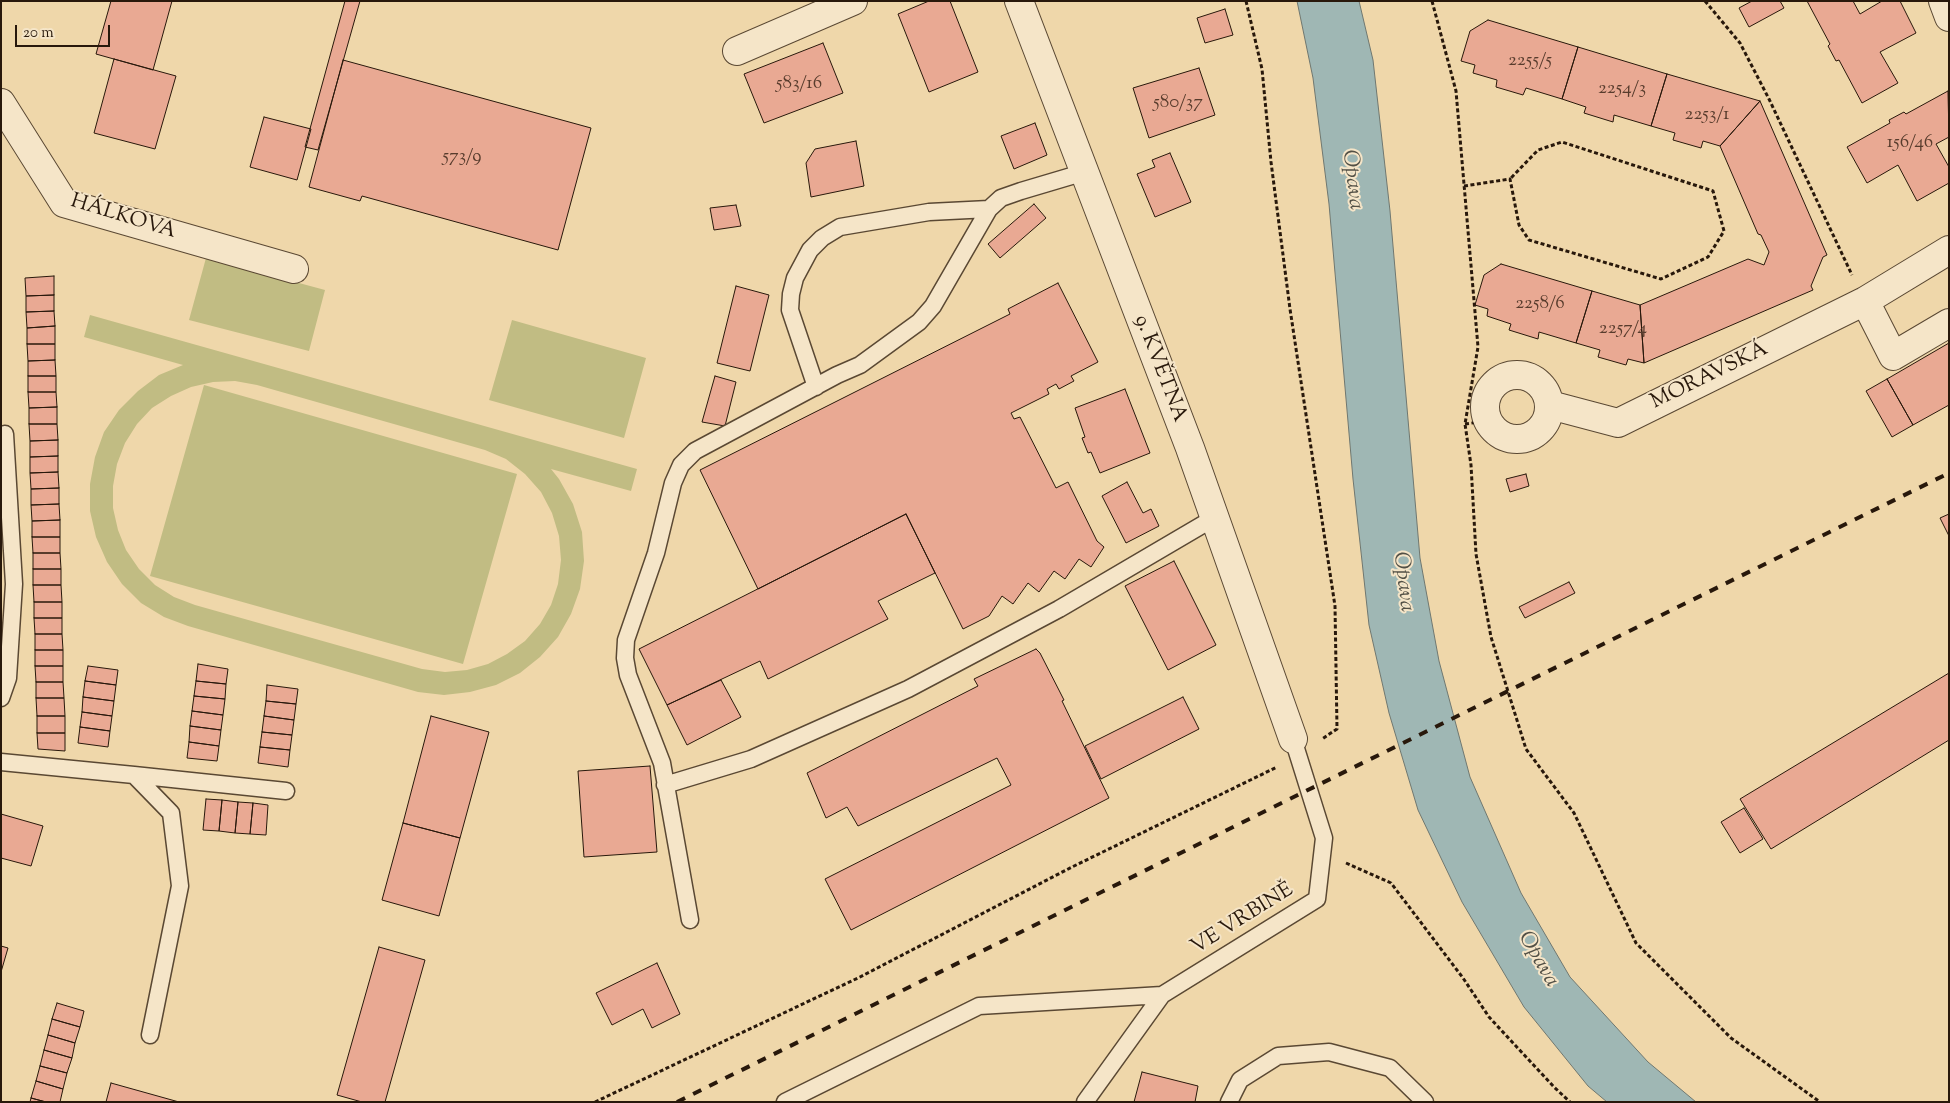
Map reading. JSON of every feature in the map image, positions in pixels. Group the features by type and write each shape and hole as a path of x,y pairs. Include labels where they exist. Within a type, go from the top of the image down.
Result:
{"street":[{"path":"737,50 853,1"},
{"name":"9. KVĚTNA","path":"1019,1 1214,518 1296,747"},
{"path":"1942,1 1949,17"},
{"name":"HÁLKOVA","path":"1,103 64,203 294,269"},
{"name":"MORAVSKÁ","path":"1550,406 1618,423 1865,300 1949,250"},
{"path":"1865,300 1893,356 1949,323"},
{"path":"1526,375 1543,386 1548,396 1550,406 1548,417 1535,434 1525,439 1502,436 1476,422 1484,410 1485,398 1489,389 1506,376 1526,375"}],"lane":[{"path":"690,920 662,763 628,675 625,658 626,640 656,553 673,483 681,465 696,450 860,365 919,322 937,300 989,209 1000,198 1085,172"},
{"path":"816,387 790,310 795,278 810,250 822,238 840,227 929,212 989,209"},
{"path":"1,698 8,678 14,584 5,434"},
{"path":"666,785 750,759 908,689 1059,609 1214,518"},
{"name":"VE VRBINĚ","path":"1085,1102 1162,995 1317,899 1324,838 1296,747"},
{"path":"1,762 286,791"},
{"path":"134,775 171,813 180,886 150,1035"},
{"path":"785,1102 979,1006 1162,995"},
{"path":"1229,1102 1240,1080 1278,1056 1329,1052 1390,1068 1425,1102"}],"path":[{"path":"595,1102 860,977 1072,867 1248,782 1296,747 1337,729 1334,606 1290,309 1271,162 1262,69 1246,1"},
{"path":"1432,1 1456,91 1478,347 1476,422 1471,465 1476,554 1491,637 1526,749 1574,813 1636,943 1731,1038 1820,1102"},
{"path":"1705,1 1740,43 1865,300"},
{"path":"1464,186 1510,179 1538,150 1562,142 1713,191 1724,231 1708,258 1661,279 1529,240 1519,225 1510,179"},
{"path":"1322,852 1391,883 1463,978 1489,1017 1570,1102"}],"shaded area":[{"path":"206,258 325,290 309,351 189,320"},
{"path":"90,315 637,469 631,491 551,469 573,504 582,532 584,561 580,589 571,614 558,637 540,657 520,673 496,685 470,692 444,695 418,692 188,626 164,617 141,603 122,584 107,562 96,537 90,511 90,484 95,457 104,432 119,410 138,391 159,375 183,365 84,337","holes":["235,381 257,385 485,450 506,459 525,474 541,492 552,513 559,536 561,560 558,584 551,605 540,624 525,641 507,654 488,664 467,670 445,672 422,669 195,605 174,597 155,585 139,569 126,550 118,530 113,508 113,486 117,464 125,443 137,424 152,408 171,396 191,387 213,382"]},
{"path":"512,320 646,358 624,438 489,400"},
{"path":"204,385 517,474 463,664 150,576"}],"water":[{"name":"Opava","path":"1297,1 1359,1 1373,60 1390,211 1420,558 1439,661 1470,777 1521,893 1570,977 1648,1062 1696,1102 1607,1102 1588,1086 1524,1007 1462,902 1418,810 1389,713 1369,625 1353,479 1329,204 1313,78"}],"building":[{"path":"111,1 172,1 153,70 96,54"},
{"path":"345,1 360,1 318,150 305,147"},
{"path":"929,1 950,1 978,72 929,92 898,14"},
{"path":"1752,1 1780,1 1784,8 1749,27 1739,8"},
{"path":"1807,1 1853,1 1860,14 1882,1 1900,1 1916,33 1880,52 1898,83 1862,103 1839,60 1836,61 1828,46 1830,44"},
{"path":"1225,9 1233,35 1205,43 1197,18"},
{"path":"1488,20 1578,47 1562,99 1526,88 1523,95 1496,87 1497,80 1473,73 1475,65 1461,61 1470,31"},
{"path":"823,43 843,93 764,123 744,74"},
{"path":"1578,47 1667,74 1651,126 1614,115 1613,122 1584,113 1586,107 1562,99"},
{"path":"114,59 176,76 155,149 94,133"},
{"path":"343,60 591,128 558,250 362,196 360,201 309,187"},
{"path":"1199,68 1215,115 1149,138 1133,88"},
{"path":"1667,74 1760,101 1720,146 1703,141 1701,148 1673,140 1675,133 1651,126"},
{"path":"1948,91 1949,137 1936,144 1949,167 1949,183 1917,201 1898,165 1867,183 1847,147 1890,123 1889,120 1904,112 1906,114"},
{"path":"1760,101 1827,255 1823,257 1811,286 1813,290 1644,363 1640,305 1748,259 1764,265 1769,252 1761,235 1758,234 1720,146"},
{"path":"264,117 311,129 297,180 250,167"},
{"path":"1035,123 1047,155 1014,169 1001,136"},
{"path":"856,141 864,186 811,197 806,163 815,149"},
{"path":"1170,153 1191,202 1155,217 1137,174 1155,167 1152,160"},
{"path":"1034,204 1046,218 1000,258 988,244"},
{"path":"736,205 741,226 714,230 710,208"},
{"path":"1501,264 1592,291 1576,343 1539,332 1538,339 1509,330 1511,324 1487,316 1488,309 1475,305 1484,275"},
{"path":"54,276 54,295 26,296 25,278"},
{"path":"1058,283 1098,362 1071,376 1074,381 1059,389 1056,384 1047,389 1049,394 1011,413 1014,419 1020,417 1056,488 1068,482 1097,541 1104,547 1091,567 1079,559 1065,579 1054,571 1039,592 1028,583 1013,604 1002,596 989,616 963,629 906,514 758,589 700,470 1010,314 1008,309"},
{"path":"736,286 769,295 750,371 717,363"},
{"path":"1592,291 1640,305 1644,363 1628,359 1626,365 1598,357 1600,350 1576,343"},
{"path":"54,295 54,311 26,312 26,296"},
{"path":"54,311 55,326 27,328 26,312"},
{"path":"55,326 55,344 27,344 27,328"},
{"path":"1949,343 1949,405 1913,425 1887,379"},
{"path":"27,344 55,344 55,360 28,361"},
{"path":"55,360 56,376 28,376 28,361"},
{"path":"28,376 56,376 56,392 28,392"},
{"path":"715,376 736,382 725,426 702,422"},
{"path":"1887,379 1913,425 1892,437 1866,391"},
{"path":"1125,389 1150,453 1100,473 1091,452 1088,453 1082,438 1085,437 1075,408"},
{"path":"28,392 56,392 57,407 29,408"},
{"path":"57,407 57,424 29,424 29,408"},
{"path":"29,424 57,424 58,440 30,441"},
{"path":"58,440 58,456 30,457 30,441"},
{"path":"58,456 58,472 30,473 30,457"},
{"path":"58,472 59,488 31,489 30,473"},
{"path":"1526,474 1529,486 1510,492 1506,479"},
{"path":"1127,482 1143,513 1151,509 1159,526 1126,543 1102,496"},
{"path":"59,488 59,504 31,505 31,489"},
{"path":"59,504 60,520 32,521 31,505"},
{"path":"906,514 935,573 878,601 888,619 768,679 760,661 667,705 639,649"},
{"path":"1949,514 1949,536 1940,518"},
{"path":"60,520 60,537 32,537 32,521"},
{"path":"32,537 60,537 60,553 33,553"},
{"path":"33,553 60,553 61,569 33,569"},
{"path":"1174,561 1216,645 1168,670 1125,586"},
{"path":"33,569 61,569 61,585 33,585"},
{"path":"1569,582 1575,593 1525,618 1519,607"},
{"path":"33,585 61,585 62,602 34,602"},
{"path":"34,602 62,602 62,618 34,618"},
{"path":"34,618 62,618 62,634 35,634"},
{"path":"35,634 62,634 63,650 35,650"},
{"path":"1036,649 1040,653 1064,700 1062,701 1109,798 851,930 825,879 1011,785 997,758 858,826 847,807 826,818 807,773 978,686 974,679"},
{"path":"35,650 63,650 63,666 35,666"},
{"path":"198,664 228,669 226,684 196,681"},
{"path":"35,666 63,666 63,682 36,682"},
{"path":"88,666 118,670 116,685 85,681"},
{"path":"1949,673 1949,740 1771,849 1740,799"},
{"path":"721,680 741,717 687,745 667,705"},
{"path":"85,681 116,685 114,701 83,697"},
{"path":"196,681 226,684 225,699 194,696"},
{"path":"36,682 63,682 64,698 36,698"},
{"path":"267,685 298,689 296,704 266,701"},
{"path":"194,696 225,699 223,715 192,711"},
{"path":"83,697 114,701 112,716 82,712"},
{"path":"1183,697 1199,729 1101,779 1085,746"},
{"path":"36,698 64,698 65,716 37,716"},
{"path":"266,701 296,704 294,720 264,716"},
{"path":"192,711 223,715 221,730 190,726"},
{"path":"82,712 112,716 110,731 80,727"},
{"path":"37,716 65,716 65,733 37,733"},
{"path":"264,716 294,720 292,735 262,732"},
{"path":"431,716 489,732 460,838 403,823"},
{"path":"190,726 221,730 219,746 189,742"},
{"path":"80,727 110,731 108,747 78,743"},
{"path":"262,732 292,735 290,750 260,747"},
{"path":"37,733 65,733 65,751 38,749"},
{"path":"189,742 219,746 217,761 187,758"},
{"path":"260,747 290,750 288,767 258,763"},
{"path":"650,766 657,852 584,857 578,771"},
{"path":"206,799 222,800 219,831 203,830"},
{"path":"222,800 238,802 235,833 219,831"},
{"path":"238,802 253,803 250,834 235,833"},
{"path":"253,803 268,805 266,835 250,834"},
{"path":"1744,808 1763,839 1740,853 1721,822"},
{"path":"1,814 43,826 31,866 1,858"},
{"path":"403,823 460,838 439,916 382,900"},
{"path":"1,946 8,948 1,972"},
{"path":"379,947 425,960 385,1102 362,1102 337,1095"},
{"path":"657,963 680,1014 652,1028 643,1009 612,1025 596,993"},
{"path":"57,1003 84,1011 80,1027 52,1019"},
{"path":"52,1019 80,1027 75,1043 48,1035"},
{"path":"48,1035 75,1043 72,1058 44,1050"},
{"path":"44,1050 72,1058 67,1073 40,1066"},
{"path":"40,1066 67,1073 63,1089 36,1081"},
{"path":"1142,1072 1198,1086 1195,1102 1134,1102"},
{"path":"36,1081 63,1089 60,1102 46,1102 31,1098"},
{"path":"111,1083 179,1102 106,1102"},
{"path":"31,1098 46,1102 30,1102"}],"railway":[{"path":"677,1102 1949,473"}]}
